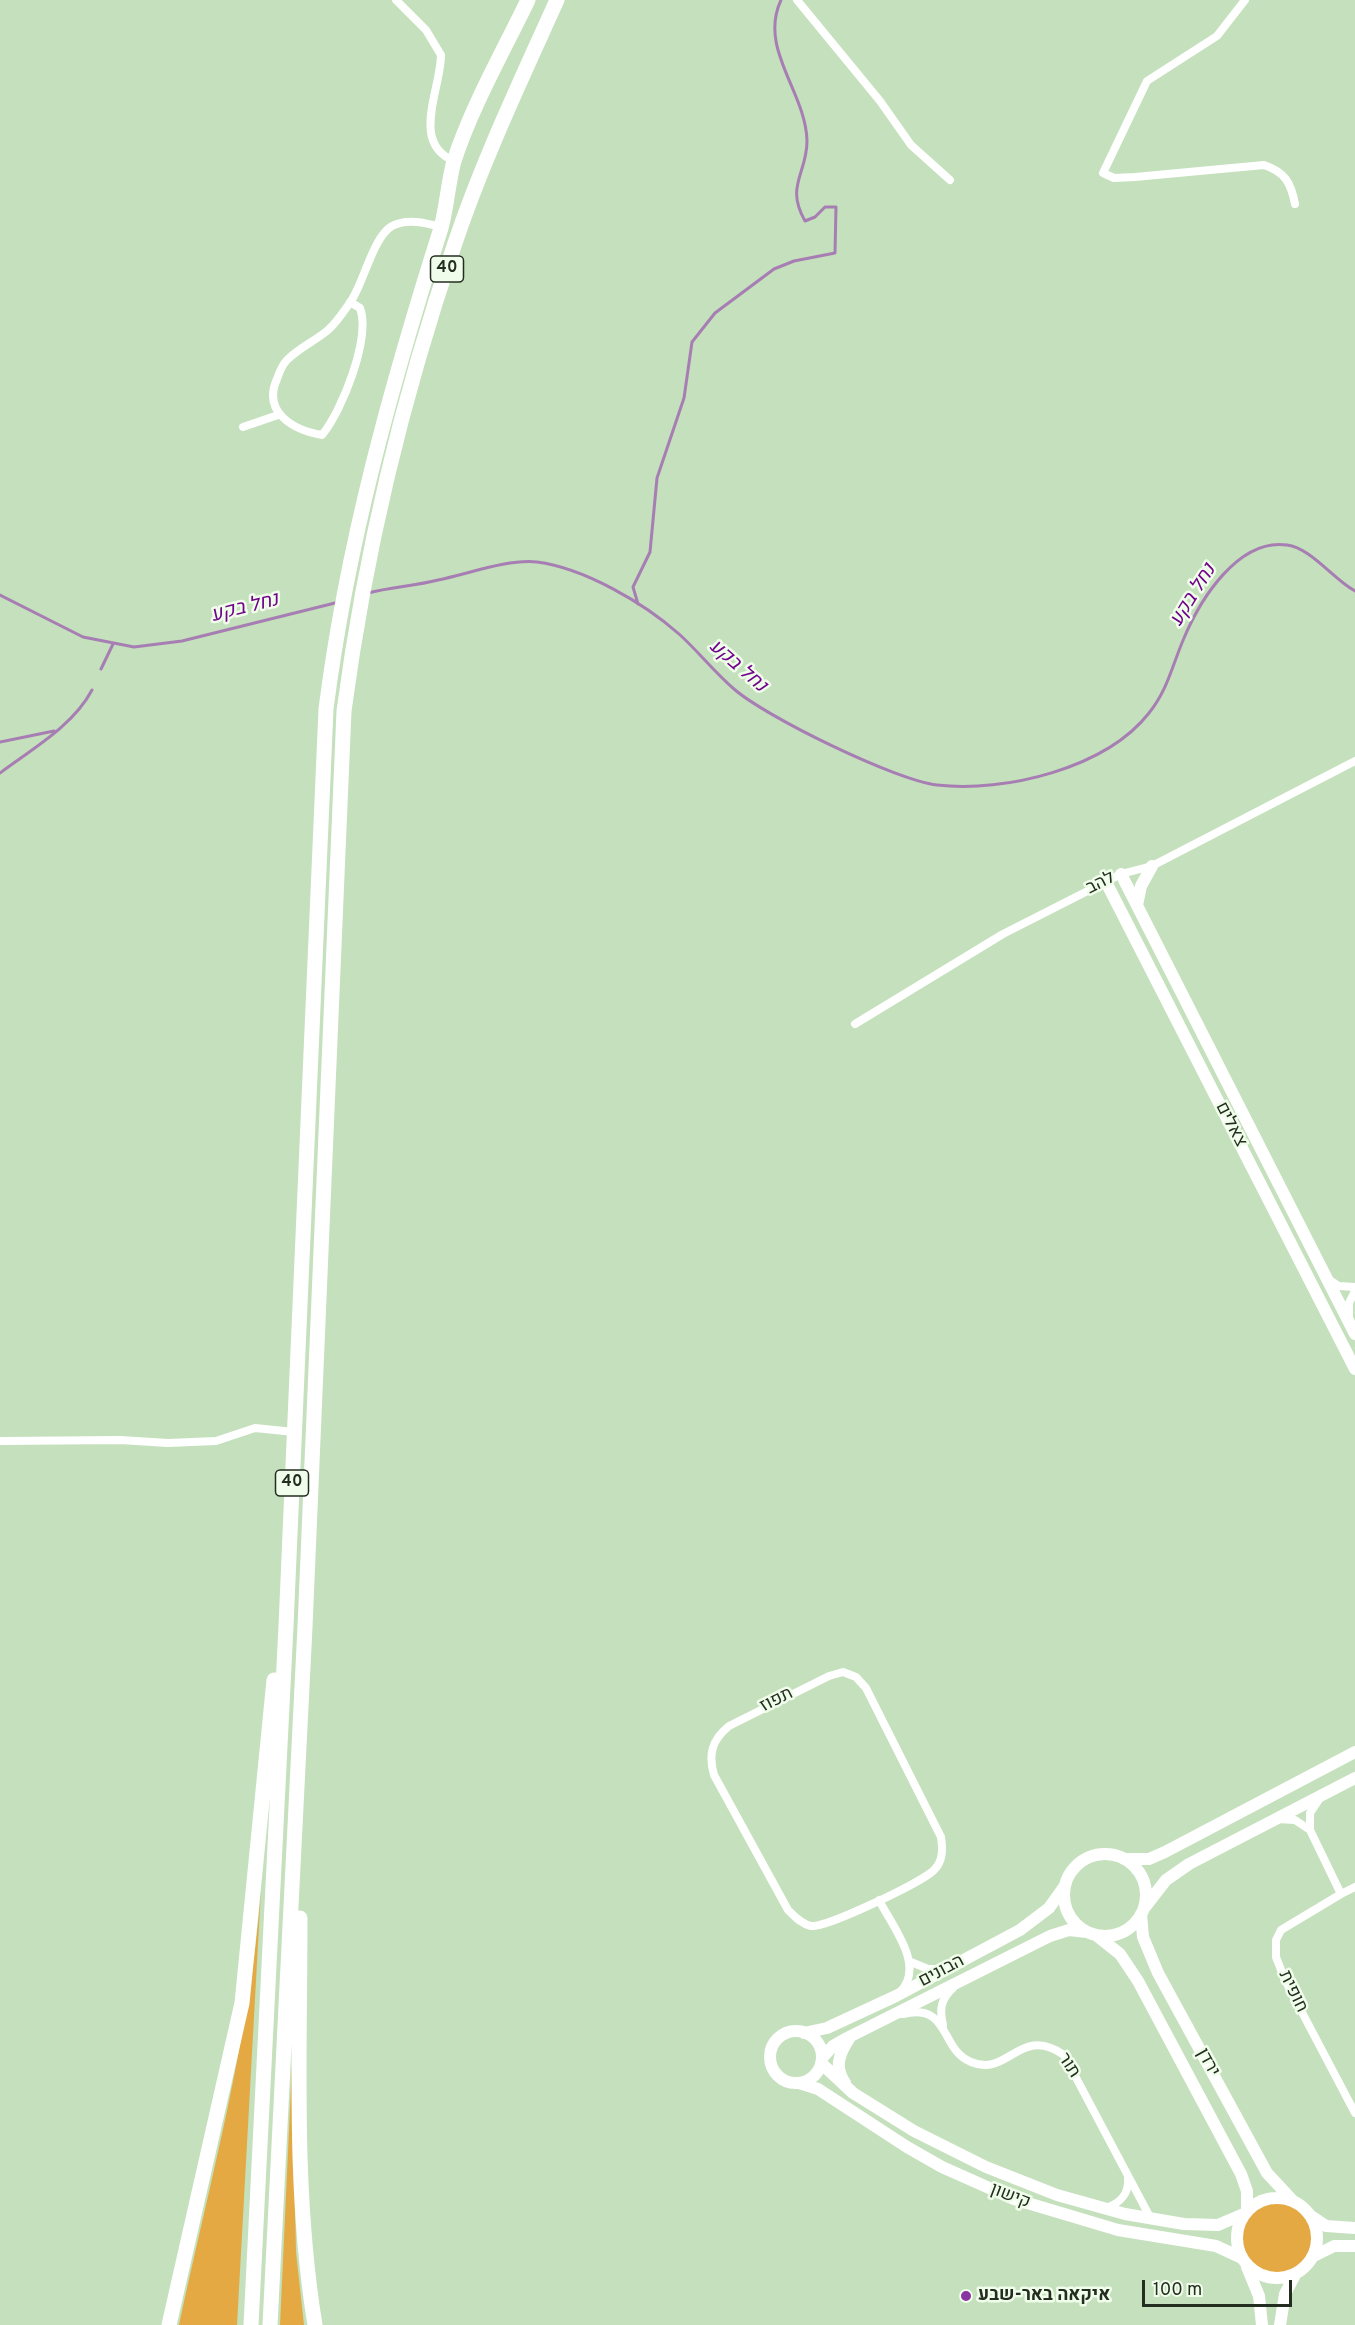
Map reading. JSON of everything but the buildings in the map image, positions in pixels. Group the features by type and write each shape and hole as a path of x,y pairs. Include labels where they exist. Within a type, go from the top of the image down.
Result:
{"highway":[{"name":"40","path":"251,2325 291,1503 326,709 351,552 388,398 441,227 454,161 482,95 528,0"},
{"name":"40","path":"270,2325 300,1732 344,711 370,550 406,403 455,242 509,106 557,0"},
{"path":"170,2325 242,2003 291,1503"},
{"path":"300,1732 300,2195 306,2273 315,2325"}],"street":[{"path":"396,0 426,30 441,55 430,123 434,143 444,157 454,161"},
{"path":"797,0 880,101 911,145 950,180"},
{"path":"1245,0 1217,36 1146,81 1103,173 1114,178 1135,177 1264,165 1280,170 1290,183 1295,204"},
{"path":"350,302 360,308 364,329 353,374 331,424 322,435 300,428 278,415 272,391 286,360 329,329 350,302 369,268 376,247 392,226 417,221 441,227"},
{"path":"243,427 278,415"},
{"name":"להב","path":"855,1024 1003,934 1121,874 1152,866 1355,761"},
{"path":"1137,905 1141,886 1152,866"},
{"name":"צאלים","path":"1121,874 1353,1329"},
{"name":"צאלים","path":"1106,882 1355,1369"},
{"path":"1325,1276 1339,1286 1355,1289 1349,1303 1353,1329"},
{"path":"0,1442 120,1440 168,1443 216,1441 255,1428 294,1432"},
{"name":"תפוז","path":"843,1672 856,1677 866,1688 941,1837 943,1848 941,1859 933,1872 879,1900 824,1925 810,1926 798,1920 788,1910 712,1766 713,1744 729,1726 829,1676 843,1672"},
{"path":"1355,1752 1149,1859 1124,1859 1105,1854 1087,1858 1070,1872 1064,1887 1067,1911 1072,1920 1091,1934 1123,1932 1142,1912 1166,1880 1189,1864 1355,1778"},
{"path":"1324,1794 1310,1813 1310,1830 1341,1894"},
{"path":"1277,1819 1295,1820 1310,1830"},
{"path":"1124,1859 1134,1865 1142,1878 1146,1895 1142,1912"},
{"name":"הבונים","path":"804,2033 826,2028 952,1968 1032,1923 1050,1908 1064,1887"},
{"name":"חופית","path":"1355,1887 1281,1930 1275,1940 1276,1957 1284,1980 1355,2113"},
{"path":"879,1900 911,1962 906,1986 896,1996"},
{"name":"ירדן","path":"1142,1912 1143,1937 1158,1973 1268,2174 1294,2202"},
{"name":"הבונים","path":"822,2060 833,2046 851,2036 1050,1936 1069,1930 1091,1934"},
{"name":"ירדן","path":"1091,1934 1120,1954 1134,1975 1241,2175 1248,2199 1246,2212"},
{"path":"911,1962 928,1968 952,1968"},
{"path":"943,2028 940,2008 945,1995 956,1985"},
{"name":"תור","path":"896,2015 921,2011 933,2016 957,2050 969,2062 984,2066 996,2064 1023,2048 1038,2044 1053,2047 1064,2055 1150,2219"},
{"path":"790,2032 804,2033 816,2040 822,2060 814,2076 800,2083 780,2077 771,2058 778,2039 790,2032"},
{"path":"850,2091 838,2066 839,2055 851,2036"},
{"name":"קישון","path":"822,2060 850,2091 914,2131 986,2167 1057,2195 1150,2219 1213,2226 1230,2222 1246,2212"},
{"name":"קישון","path":"800,2083 818,2089 942,2167 1014,2199 1118,2230 1211,2244 1243,2261"},
{"path":"1104,2208 1121,2201 1128,2188 1127,2172"},
{"path":"1262,2325 1257,2290 1243,2261 1236,2235 1246,2212 1269,2199 1294,2202 1326,2226 1355,2228"},
{"path":"1308,2214 1317,2235 1311,2258"},
{"path":"1280,2325 1285,2294 1296,2273 1311,2258 1334,2246 1355,2246"},
{"path":"1243,2261 1260,2275 1272,2278 1296,2273"}],"shaded area":[{"path":"261,1890 237,2325 179,2325 228,2109 248,2000"},
{"path":"292,2065 296,2252 304,2325 280,2325"},
{"path":"1277,2203 1296,2209 1306,2219 1312,2238 1306,2257 1296,2267 1277,2273 1258,2267 1248,2257 1242,2238 1248,2219 1258,2209"}],"waterway":[{"path":"638,604 633,587 650,552 657,478 684,398 692,342 715,313 774,269 794,261 835,253 836,207 825,207 815,217 805,221 799,209 798,180 807,141 805,123 775,36 775,18 781,0"},
{"name":"נחל בקע","path":"368,593 513,563 537,562 574,571 631,599 665,622 734,689 773,715 832,746 892,772 937,785 964,786 993,785 1052,773 1107,749 1130,732 1149,713 1161,695 1200,606 1223,575 1237,561 1252,551 1269,545 1296,547 1355,591"},
{"name":"נחל בקע","path":"0,595 83,637 134,647 182,641 339,602"},
{"path":"101,669 113,644"},
{"path":"0,773 63,726 84,703 92,690"},
{"path":"0,742 54,731"}],"place":[{"name":"איקאה באר-שבע","path":"966,2296"}]}
